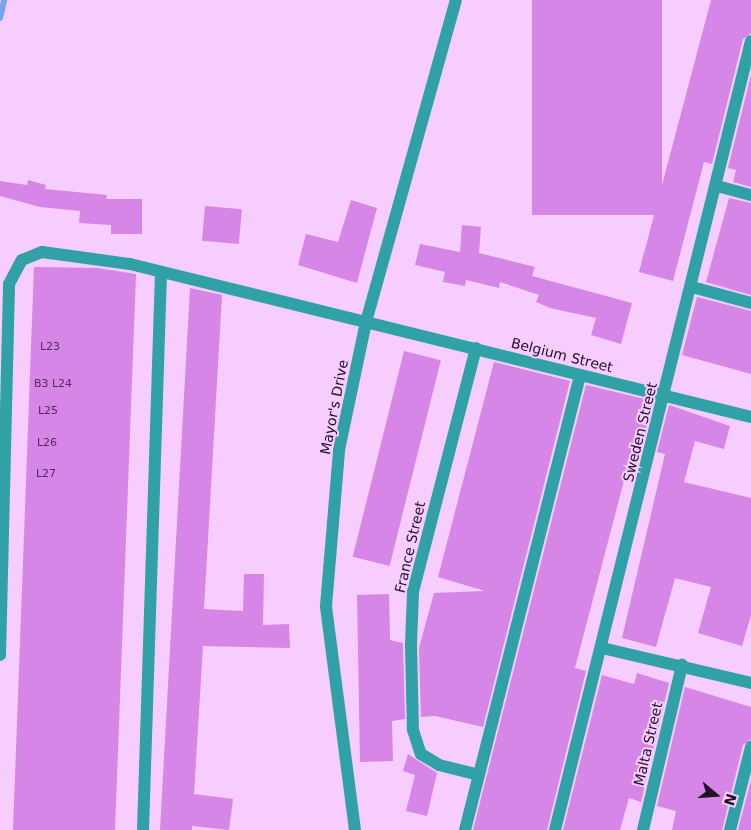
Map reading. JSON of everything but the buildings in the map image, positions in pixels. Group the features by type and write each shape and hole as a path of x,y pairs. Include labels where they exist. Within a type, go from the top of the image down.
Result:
{"street":[{"name":"Mayor's Drive","path":"355,830 326,606 339,450 366,322 456,0"},
{"name":"Sweden Street","path":"555,830 717,186 746,91 751,41"},
{"path":"717,186 751,195"},
{"name":"Belgium Street","path":"0,655 9,284 22,260 42,252 130,264 751,417"},
{"path":"143,830 162,273"},
{"path":"692,287 751,303"},
{"name":"France Street","path":"476,348 413,592 411,645 413,730 422,754 439,765 479,775"},
{"path":"464,830 580,376"},
{"path":"602,648 682,665 751,683"},
{"name":"Malta Street","path":"643,830 682,665"},
{"path":"730,830 751,747"}],"waterway":[{"path":"0,18 4,0"}]}
